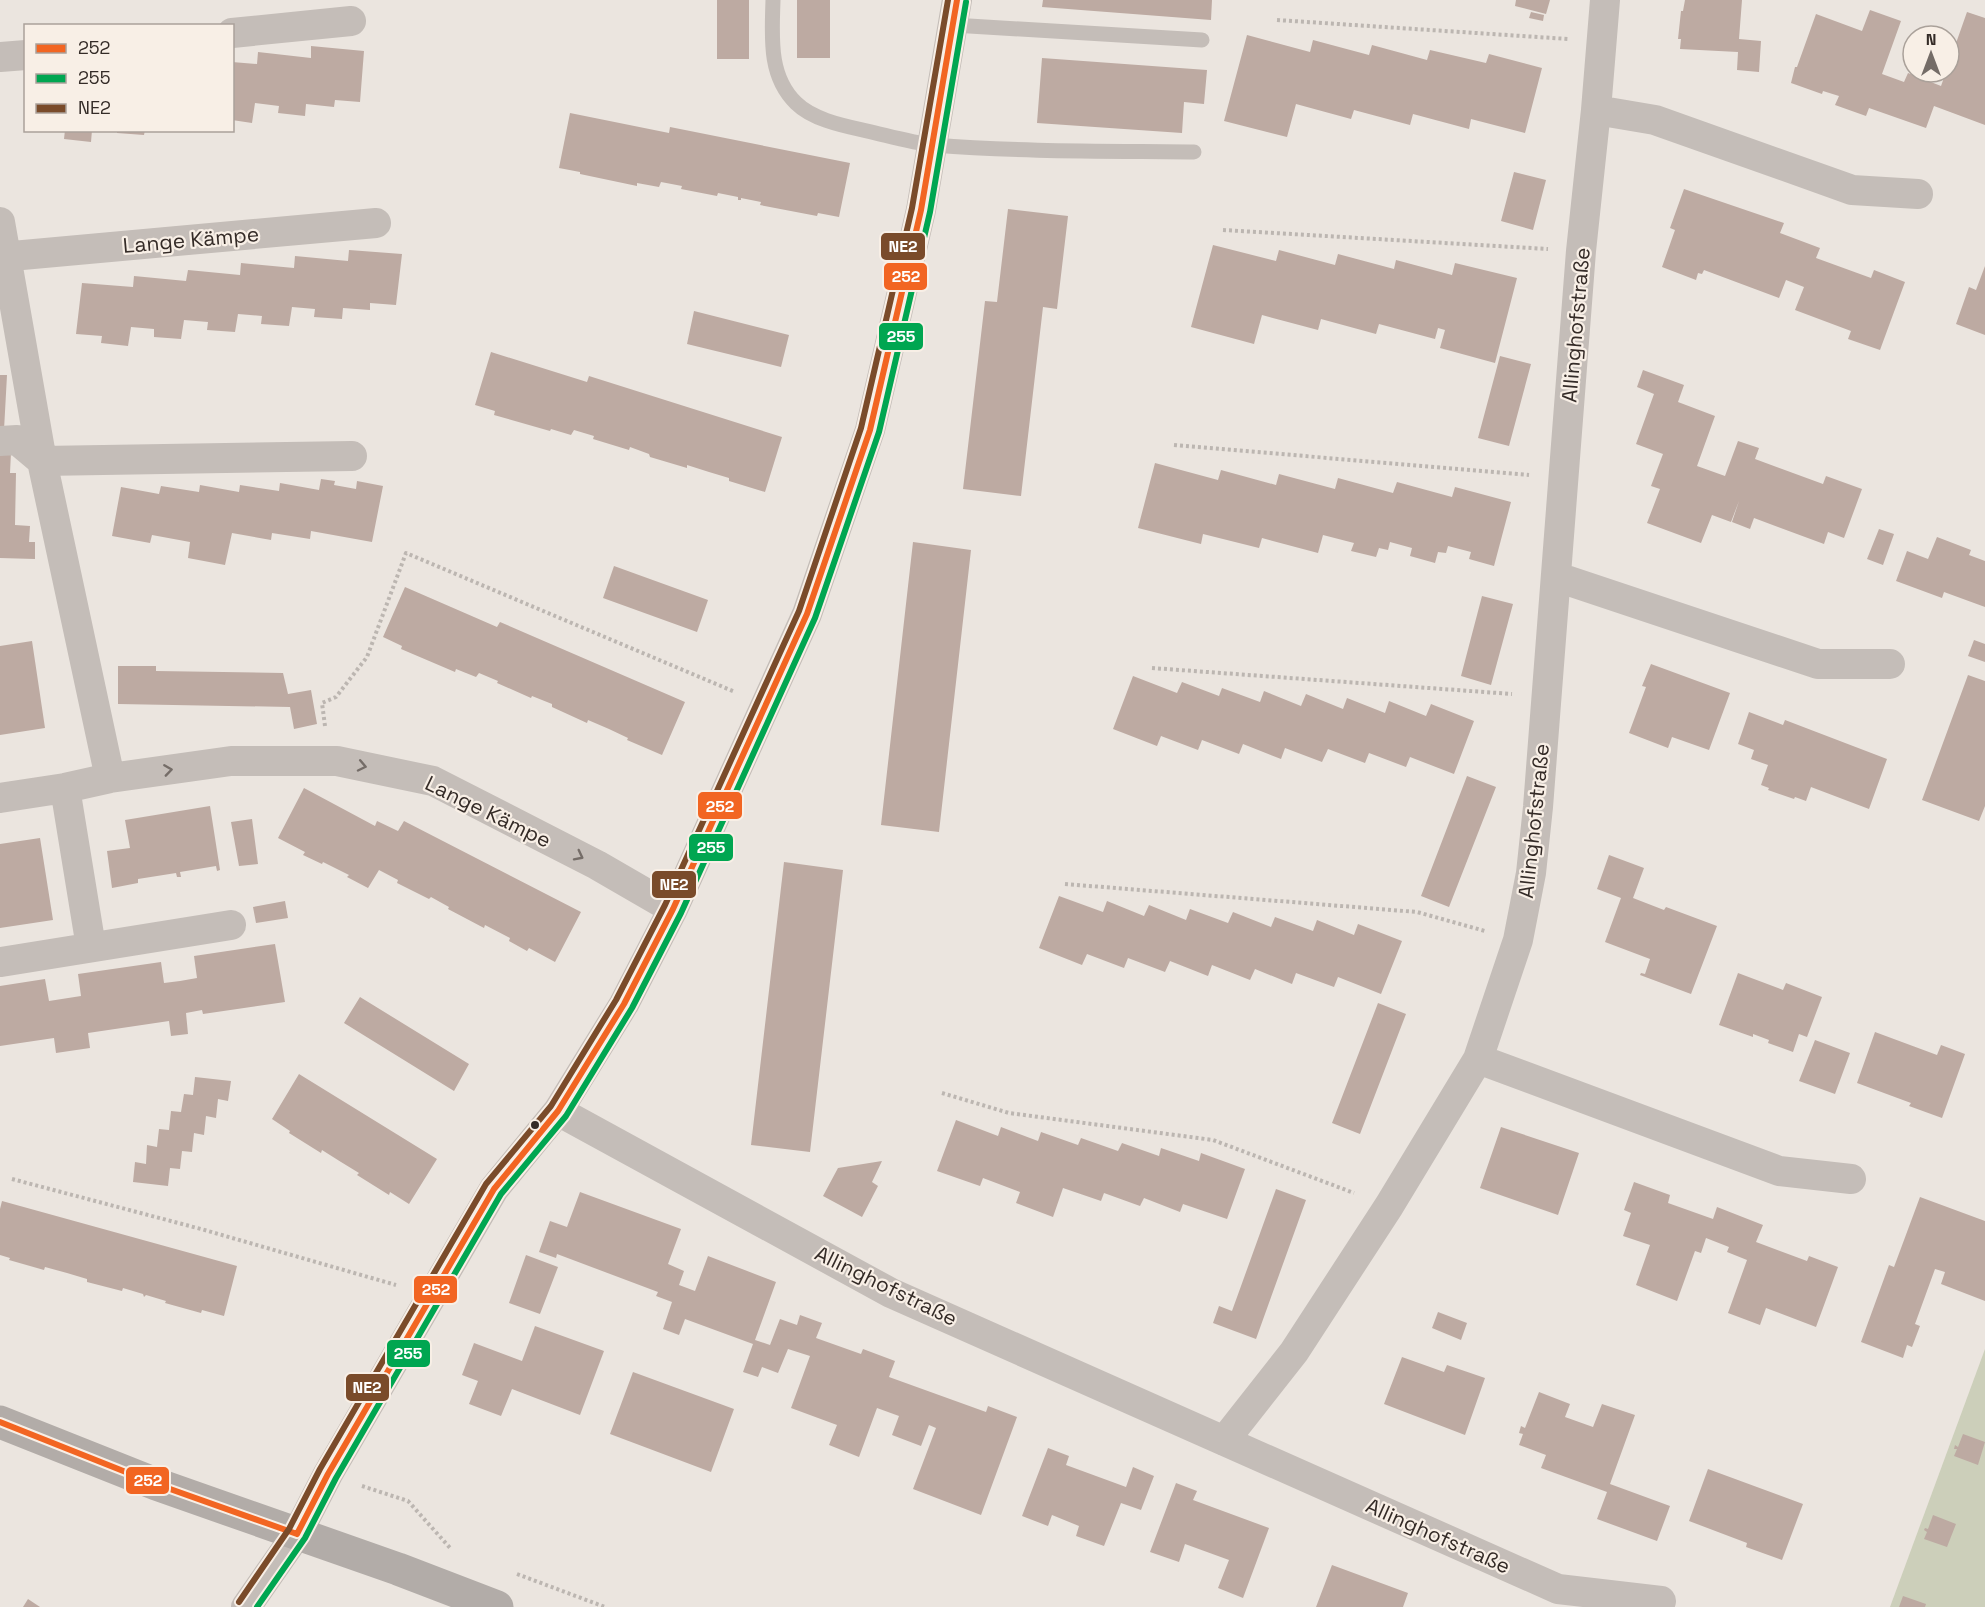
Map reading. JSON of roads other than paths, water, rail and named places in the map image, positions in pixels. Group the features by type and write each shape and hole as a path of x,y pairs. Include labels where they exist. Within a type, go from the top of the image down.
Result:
{"main road":[{"path":"0,1422 156,1484 497,1607"}],"street":[{"name":"Allinghofstraße","path":"1224,1441 1294,1353 1389,1206 1478,1059 1518,940 1531,873 1538,807 1581,251 1605,0"},
{"path":"246,1607 297,1534 328,1474 494,1189 558,1111 624,1004 673,909 807,615 870,429 921,210 955,13"},
{"path":"234,33 351,21"},
{"path":"0,57 24,55"},
{"path":"1596,110 1655,120 1852,190 1917,194"},
{"path":"0,222 3,256 42,461 110,778"},
{"name":"Lange Kämpe","path":"3,256 376,223"},
{"path":"0,441 17,440 42,461 352,456"},
{"path":"1557,577 1818,664 1890,664"},
{"name":"Lange Kämpe","path":"0,798 110,778 231,760 337,760 433,781 597,865 673,909"},
{"path":"65,788 91,947"},
{"path":"1,962 231,925"},
{"path":"1478,1059 1779,1171 1851,1179"},
{"name":"Allinghofstraße","path":"558,1111 891,1293 1224,1441 1558,1589 1661,1601"}],"lane":[{"path":"773,0 772,48 776,70 784,88 797,105 831,123 932,145 1194,152"},
{"path":"955,13 1202,40"}]}
